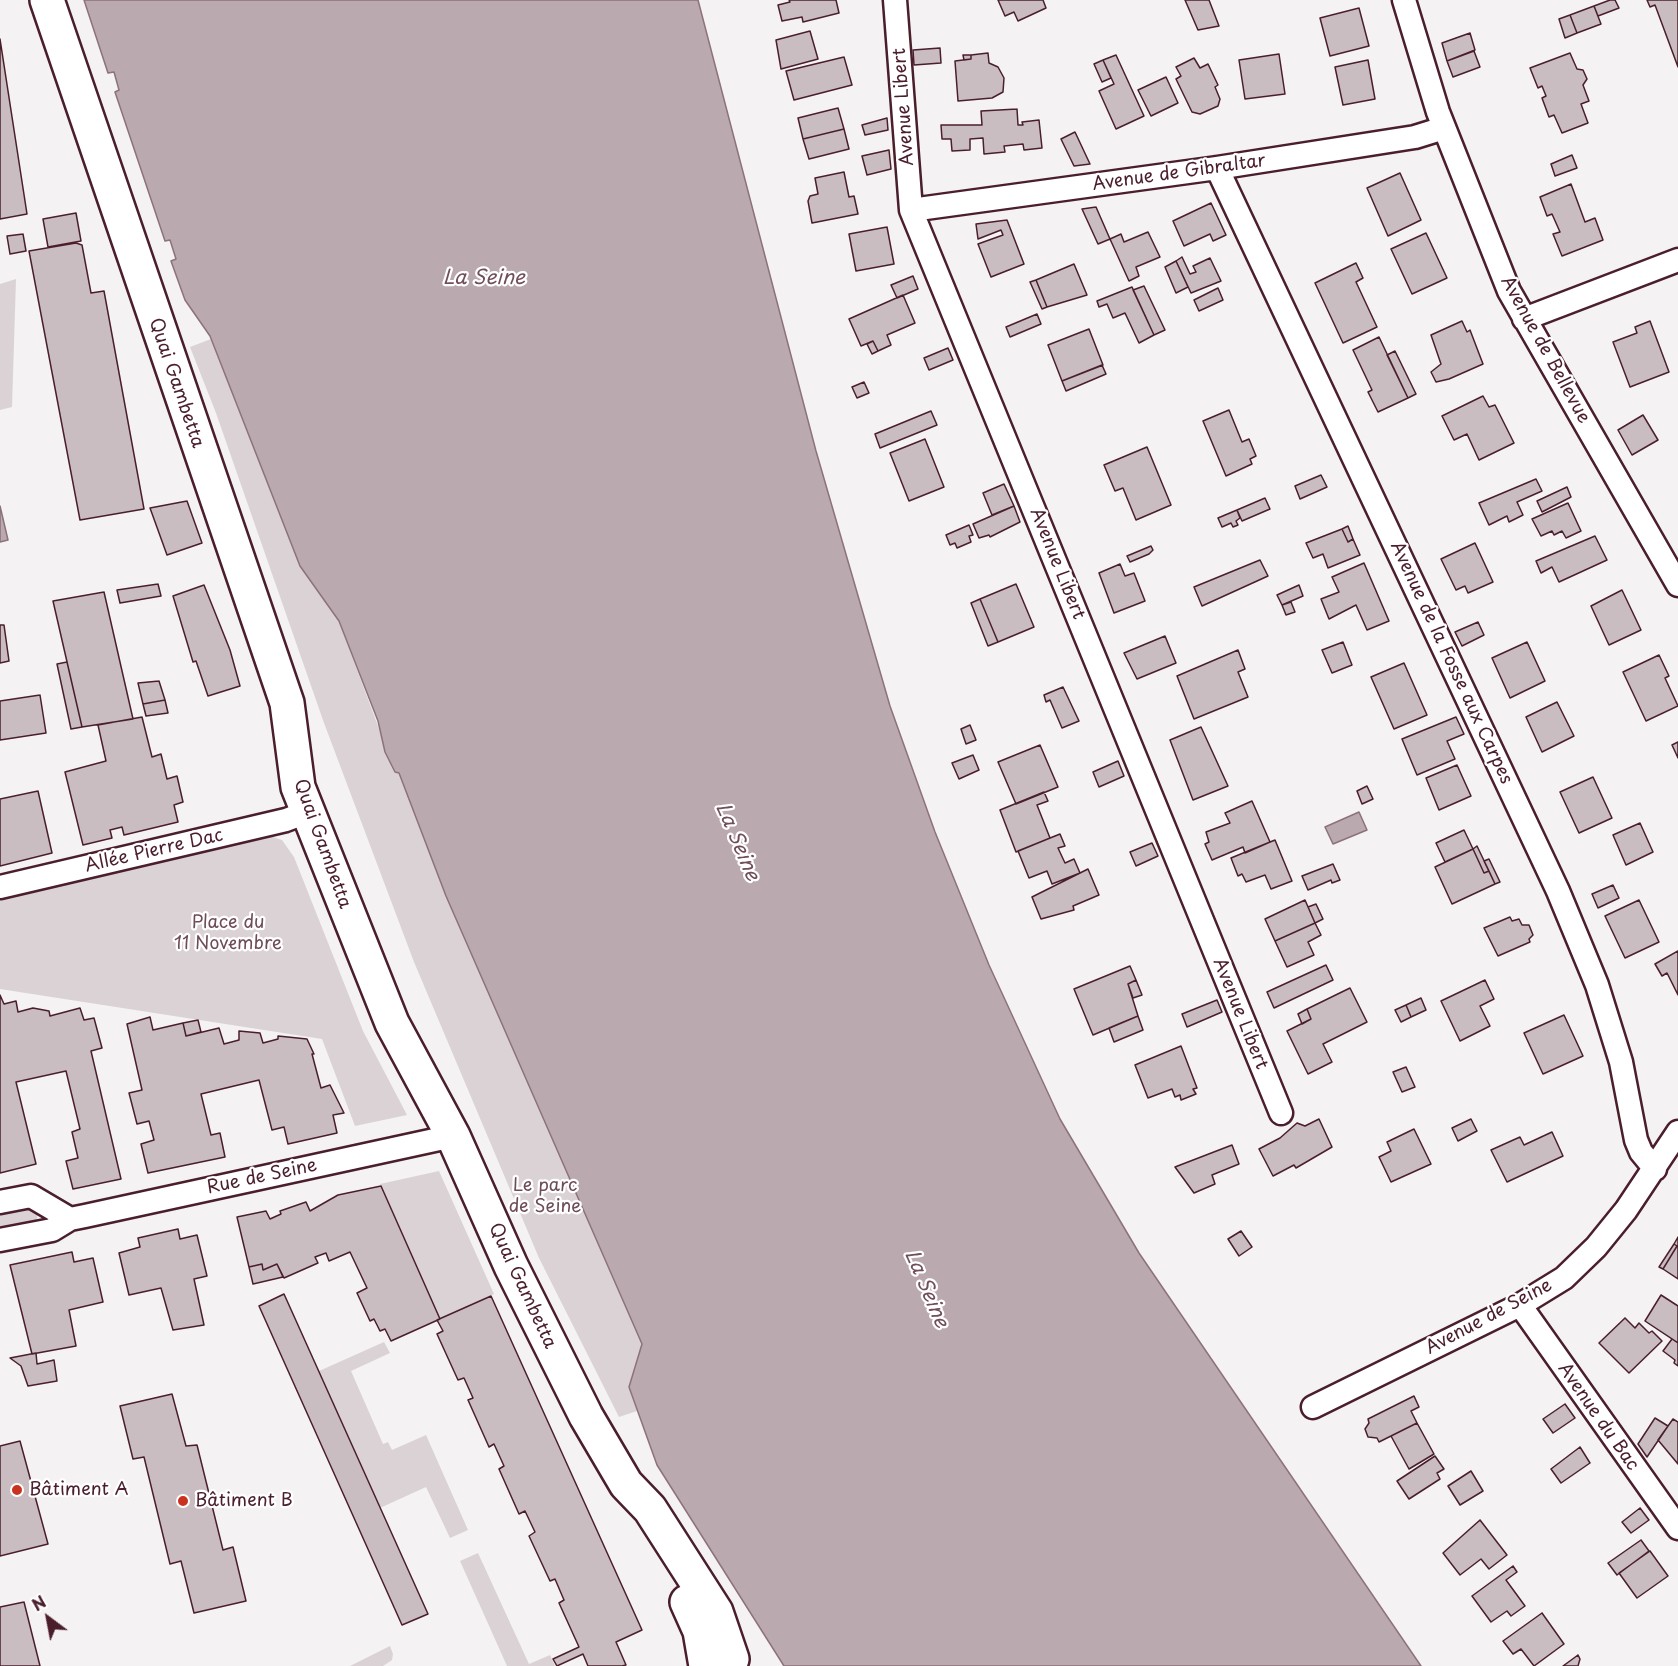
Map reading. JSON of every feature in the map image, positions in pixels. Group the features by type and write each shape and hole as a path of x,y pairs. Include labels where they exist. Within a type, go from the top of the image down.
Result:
{"main road":[{"name":"Quai Gambetta","path":"47,0 287,703 298,787 392,1023 453,1136 558,1362 586,1416 626,1484 650,1509 716,1612 722,1664"}],"street":[{"name":"Avenue Libert","path":"895,0 911,210 1281,1113"},
{"name":"Avenue de Bellevue","path":"1404,0 1417,49 1444,128 1509,291 1678,585"},
{"name":"Avenue de Gibraltar","path":"911,210 1217,168 1415,137 1444,128"},
{"name":"Avenue de la Fosse aux Carpes","path":"1217,168 1558,891 1597,985 1621,1062 1636,1140 1641,1152 1655,1168"},
{"path":"1524,319 1678,260"},
{"name":"Allée Pierre Dac","path":"0,887 286,820 307,812"},
{"name":"Avenue de Seine","path":"1313,1407 1520,1305 1564,1278 1596,1247 1626,1210 1678,1132"},
{"name":"Rue de Seine","path":"0,1240 52,1230 70,1219 453,1136"},
{"path":"0,1202 31,1197 70,1219"},
{"name":"Avenue du Bac","path":"1520,1305 1678,1528"}],"green space":[{"path":"16,279 12,407 0,410 0,284"},
{"name":"Le parc de Seine","path":"211,339 300,566 339,621 395,772 399,773 446,896 642,1344 629,1387 637,1411 619,1417 539,1258 414,962 324,723 216,413 190,347"},
{"name":"Place du 11 Novembre","path":"267,835 282,840 294,857 363,1031 407,1115 355,1126 322,1039 0,989 0,897"},
{"path":"439,1171 494,1294 440,1319 380,1184"},
{"path":"29,1206 38,1213 36,1223 0,1232 0,1210"},
{"path":"384,1342 390,1353 351,1371 383,1444 388,1442 392,1450 426,1435 468,1530 450,1538 426,1487 380,1508 319,1371"},
{"path":"478,1553 529,1664 550,1655 555,1666 507,1666 460,1561"},
{"path":"390,1646 393,1654 392,1660 383,1666 350,1666"}],"water":[{"name":"La Seine","path":"84,0 698,0 816,451 890,706 935,832 989,965 1060,1119 1139,1253 1421,1666 784,1666 657,1465 629,1387 642,1344 446,896 399,773 395,772 385,752 378,721 339,621 300,566 210,336 185,300 171,261 176,259 170,240 165,241 115,92 119,90 114,72 108,73"},
{"path":"0,506 8,540 0,542"},
{"path":"1359,812 1367,830 1333,844 1325,827"}],"building":[{"path":"789,0 836,0 839,13 803,22 802,17 782,21 778,5 790,2"},
{"path":"998,0 1043,0 1046,8 1018,21 1014,12 1005,16"},
{"path":"1185,0 1209,0 1219,26 1198,30"},
{"path":"1615,0 1619,8 1598,16 1594,6"},
{"path":"1647,0 1678,0 1678,67 1655,5 1650,7"},
{"path":"1594,6 1601,24 1577,33 1570,15"},
{"path":"1359,8 1369,46 1330,56 1320,18"},
{"path":"1570,15 1577,33 1565,38 1559,19"},
{"path":"810,31 818,59 781,69 776,40"},
{"path":"1470,33 1475,50 1447,61 1442,43"},
{"path":"0,39 27,214 0,219"},
{"path":"940,48 941,63 914,65 913,50"},
{"path":"1474,51 1480,67 1453,77 1447,61"},
{"path":"988,53 989,63 998,67 1004,78 1003,92 992,98 958,101 955,61 971,59 971,55"},
{"path":"1570,53 1577,69 1583,70 1587,79 1583,85 1589,101 1581,104 1588,123 1562,133 1554,115 1549,117 1542,98 1546,96 1542,86 1538,88 1530,68"},
{"path":"1279,54 1285,94 1245,99 1239,60"},
{"path":"963,55 971,55 971,59 964,60"},
{"path":"1116,55 1144,116 1116,129 1099,91 1114,84 1103,60"},
{"path":"844,57 852,85 794,100 786,71"},
{"path":"1194,58 1200,68 1208,64 1218,85 1215,87 1220,99 1218,106 1200,114 1192,112 1176,79 1181,76 1176,67"},
{"path":"1103,60 1111,78 1102,82 1094,64"},
{"path":"1368,60 1375,99 1343,105 1335,67"},
{"path":"1166,77 1178,103 1151,116 1138,90"},
{"path":"838,108 844,129 803,139 798,118"},
{"path":"1017,109 1018,125 1023,125 1022,122 1039,120 1042,148 1024,150 1023,144 1004,146 1005,152 984,154 983,138 970,139 970,150 952,151 951,139 942,139 941,125 982,125 981,111"},
{"path":"887,118 888,130 865,135 862,125"},
{"path":"844,129 849,149 809,159 803,139"},
{"path":"1075,132 1090,164 1074,166 1061,139"},
{"path":"889,150 891,169 867,175 862,156"},
{"path":"1572,155 1577,168 1555,176 1551,164"},
{"path":"844,172 849,197 854,196 858,214 812,223 808,201 810,196 818,194 815,178"},
{"path":"1400,173 1421,220 1388,236 1367,188"},
{"path":"1571,184 1585,222 1595,218 1603,240 1562,256 1553,234 1560,232 1552,214 1547,216 1540,197"},
{"path":"1211,203 1226,235 1213,241 1210,234 1184,246 1173,221"},
{"path":"1096,207 1110,239 1098,244 1082,209"},
{"path":"76,213 81,241 48,247 43,219"},
{"path":"1007,220 1024,264 991,277 978,244 1003,235 1001,230 978,239 976,224"},
{"path":"887,227 894,264 856,271 849,234"},
{"path":"1148,232 1160,257 1136,267 1139,276 1129,281 1110,239 1121,234 1124,242"},
{"path":"1426,233 1447,278 1412,294 1391,249"},
{"path":"23,234 26,251 10,254 7,236"},
{"path":"76,243 82,245 91,293 104,291 144,509 80,520 29,251"},
{"path":"1182,257 1190,274 1196,272 1193,266 1210,258 1221,281 1191,293 1176,261"},
{"path":"1176,261 1188,287 1176,293 1165,267"},
{"path":"1356,263 1363,278 1356,282 1377,327 1343,343 1315,283"},
{"path":"1074,264 1087,295 1047,307 1036,280"},
{"path":"913,276 918,289 897,298 891,285"},
{"path":"1036,280 1047,307 1042,309 1030,282"},
{"path":"1144,286 1165,330 1154,335 1133,290"},
{"path":"1132,287 1154,335 1139,343 1125,313 1113,318 1107,304 1099,307 1097,301"},
{"path":"1218,288 1223,300 1199,311 1194,300"},
{"path":"903,295 915,323 887,335 891,345 878,351 873,341 861,346 849,319"},
{"path":"1037,314 1041,324 1010,337 1006,327"},
{"path":"1462,321 1467,332 1470,330 1483,364 1449,379 1436,382 1431,372 1441,364 1431,335"},
{"path":"1650,321 1669,372 1630,387 1613,342 1637,333 1635,327"},
{"path":"1089,329 1103,365 1062,381 1048,345"},
{"path":"1379,337 1408,398 1378,412 1368,392 1372,390 1353,350"},
{"path":"873,341 878,351 872,354 867,344"},
{"path":"948,348 953,360 929,370 924,358"},
{"path":"1395,351 1416,394 1408,398 1387,355"},
{"path":"1102,365 1106,374 1066,391 1062,381"},
{"path":"864,382 869,393 857,398 852,387"},
{"path":"1483,396 1489,407 1495,405 1514,443 1479,460 1467,434 1454,440 1442,416"},
{"path":"1229,410 1242,442 1249,439 1256,456 1250,459 1252,464 1226,476 1203,421"},
{"path":"931,411 937,425 880,448 875,434"},
{"path":"1643,415 1658,440 1632,455 1618,430"},
{"path":"925,439 944,487 909,501 890,453"},
{"path":"1147,447 1171,505 1136,520 1123,488 1115,491 1104,465"},
{"path":"1321,475 1327,487 1300,499 1295,486"},
{"path":"1536,479 1542,491 1517,502 1523,515 1509,522 1507,516 1489,525 1479,503"},
{"path":"1004,484 1014,506 992,515 983,493"},
{"path":"1567,487 1571,497 1542,512 1537,501"},
{"path":"1265,498 1270,509 1242,521 1237,510"},
{"path":"187,501 202,543 167,555 150,508"},
{"path":"1568,503 1581,531 1566,538 1562,531 1554,535 1552,531 1541,536 1532,519"},
{"path":"1014,506 1020,522 990,537 989,535 979,538 973,524"},
{"path":"1237,510 1240,518 1236,521 1238,525 1233,527 1231,523 1222,527 1218,518"},
{"path":"969,525 973,535 969,536 971,542 957,548 955,543 950,545 946,535"},
{"path":"1348,526 1353,539 1348,542 1342,529"},
{"path":"1342,529 1348,542 1353,539 1360,555 1328,568 1323,554 1313,558 1306,543"},
{"path":"1595,536 1607,560 1559,582 1552,567 1541,573 1536,561"},
{"path":"1475,543 1493,582 1468,593 1465,586 1456,590 1441,559"},
{"path":"1151,546 1153,550 1149,554 1130,562 1127,556"},
{"path":"1260,560 1268,576 1202,606 1194,587"},
{"path":"1364,563 1389,621 1367,630 1356,605 1329,619 1321,599 1339,592 1332,577"},
{"path":"1120,564 1125,576 1134,573 1145,601 1114,613 1099,573"},
{"path":"158,584 161,596 120,603 117,590"},
{"path":"1016,584 1034,627 998,642 980,599"},
{"path":"204,585 230,650 240,686 208,696 196,661 193,662 173,596"},
{"path":"1299,585 1303,596 1282,605 1277,595"},
{"path":"1622,590 1641,630 1609,645 1591,606"},
{"path":"104,592 133,719 82,727 53,601"},
{"path":"980,599 998,642 988,646 971,603"},
{"path":"1291,602 1295,612 1286,615 1282,605"},
{"path":"1478,622 1484,635 1462,646 1455,632"},
{"path":"0,625 4,625 9,661 0,663"},
{"path":"1165,636 1176,663 1137,679 1124,653"},
{"path":"1343,642 1352,665 1332,673 1322,650"},
{"path":"1527,642 1545,681 1510,698 1492,658"},
{"path":"1238,650 1245,669 1238,672 1248,697 1194,719 1177,676"},
{"path":"1659,655 1669,676 1665,678 1678,706 1646,721 1623,672"},
{"path":"67,662 82,727 71,729 57,664"},
{"path":"1404,663 1427,715 1394,729 1371,677"},
{"path":"159,681 165,700 143,704 138,683"},
{"path":"1063,687 1079,721 1062,728 1050,700 1046,702 1044,695"},
{"path":"40,695 46,733 0,740 0,701"},
{"path":"165,700 168,713 146,716 143,704"},
{"path":"1557,702 1574,736 1542,752 1526,717"},
{"path":"142,717 152,757 161,754 167,779 177,776 183,802 174,805 178,822 124,835 122,827 110,830 112,838 83,845 65,772 106,761 98,725"},
{"path":"1456,717 1464,734 1447,741 1455,759 1417,775 1402,739"},
{"path":"970,725 976,740 966,744 961,729"},
{"path":"1201,727 1228,786 1193,800 1170,740"},
{"path":"1678,742 1678,758 1672,745"},
{"path":"1040,745 1058,787 1016,804 998,762"},
{"path":"973,755 979,770 959,779 952,763"},
{"path":"1118,761 1124,776 1099,787 1093,772"},
{"path":"1457,765 1471,796 1439,810 1426,778"},
{"path":"1593,777 1612,818 1579,833 1560,792"},
{"path":"1367,786 1373,799 1362,804 1357,791"},
{"path":"38,791 52,853 0,866 0,799"},
{"path":"1044,792 1048,801 1037,805 1050,838 1016,852 1000,810"},
{"path":"1252,801 1270,842 1245,853 1243,847 1212,860 1205,844 1209,842 1206,832 1230,823 1225,813"},
{"path":"1640,823 1653,852 1626,865 1613,835"},
{"path":"1464,830 1473,849 1445,862 1436,843"},
{"path":"1060,834 1065,846 1058,848 1065,863 1074,859 1080,873 1052,884 1047,871 1029,878 1018,851"},
{"path":"1275,840 1292,881 1271,889 1265,875 1246,882 1242,874 1238,876 1231,858"},
{"path":"1152,843 1158,856 1136,866 1130,852"},
{"path":"1477,846 1489,871 1484,873 1473,849"},
{"path":"1473,849 1484,873 1489,871 1495,884 1452,904 1435,867"},
{"path":"1489,859 1500,882 1495,884 1484,861"},
{"path":"1333,864 1340,880 1332,883 1331,880 1308,890 1302,876"},
{"path":"1088,869 1099,895 1073,906 1074,910 1041,919 1032,897"},
{"path":"1613,885 1619,898 1598,908 1592,894"},
{"path":"1305,900 1315,923 1275,941 1265,919"},
{"path":"1639,900 1659,942 1625,958 1605,916"},
{"path":"1316,904 1323,919 1315,923 1308,907"},
{"path":"1510,917 1512,921 1519,919 1522,925 1529,925 1533,935 1529,939 1530,942 1498,956 1484,928"},
{"path":"1315,923 1321,935 1308,942 1314,955 1287,967 1275,941"},
{"path":"1678,951 1678,995 1667,973 1662,976 1655,964"},
{"path":"1326,965 1333,980 1274,1008 1267,992"},
{"path":"1130,966 1136,980 1128,984 1138,1016 1093,1035 1074,989"},
{"path":"1136,980 1142,995 1133,998 1128,984"},
{"path":"1485,980 1494,999 1480,1006 1490,1026 1460,1041 1441,1001"},
{"path":"1350,988 1367,1022 1323,1044 1332,1062 1308,1074 1287,1031 1311,1019 1307,1009"},
{"path":"0,995 4,1004 16,1001 18,1012 33,1008 49,1011 50,1016 80,1008 84,1020 94,1018 102,1048 91,1051 121,1179 73,1189 66,1161 78,1158 72,1132 80,1129 66,1071 16,1082 36,1164 0,1173"},
{"path":"1421,998 1426,1010 1411,1017 1406,1005"},
{"path":"1217,1000 1222,1012 1187,1027 1182,1014"},
{"path":"1406,1005 1411,1017 1401,1022 1395,1010"},
{"path":"1307,1009 1311,1019 1302,1024 1298,1014"},
{"path":"1564,1015 1583,1056 1543,1074 1524,1033"},
{"path":"1138,1016 1143,1030 1114,1042 1109,1028"},
{"path":"150,1017 153,1030 183,1023 186,1036 219,1028 224,1044 239,1040 239,1031 260,1033 263,1043 278,1039 278,1036 307,1039 314,1054 312,1054 321,1088 330,1085 344,1113 333,1115 337,1133 288,1144 284,1127 272,1130 259,1080 201,1094 211,1135 220,1133 225,1157 148,1173 141,1144 154,1140 149,1121 137,1124 129,1093 142,1090 127,1024"},
{"path":"198,1020 201,1032 186,1036 183,1023"},
{"path":"1181,1046 1197,1088 1193,1089 1196,1094 1181,1100 1180,1095 1175,1097 1172,1089 1148,1098 1135,1065"},
{"path":"1406,1067 1415,1087 1402,1092 1393,1072"},
{"path":"1319,1119 1332,1147 1296,1168 1294,1165 1273,1176 1259,1149 1280,1138 1297,1123 1305,1126"},
{"path":"1471,1119 1477,1131 1458,1141 1452,1128"},
{"path":"1414,1129 1431,1164 1391,1182 1379,1157 1391,1151 1387,1142"},
{"path":"1552,1132 1563,1156 1507,1182 1491,1150 1520,1137 1524,1145"},
{"path":"1232,1145 1239,1164 1212,1175 1215,1184 1194,1193 1175,1167"},
{"path":"381,1186 440,1319 391,1341 385,1329 380,1331 374,1319 370,1321 357,1293 367,1288 350,1252 329,1261 326,1253 315,1257 318,1263 284,1278 277,1264 263,1270 262,1264 249,1267 237,1217 266,1211 270,1219 281,1214 280,1211 306,1202 310,1211 338,1195"},
{"path":"178,1229 180,1239 197,1235 207,1276 194,1279 204,1325 173,1330 161,1288 129,1295 119,1253 140,1247 138,1238"},
{"path":"1241,1231 1252,1247 1239,1256 1228,1239"},
{"path":"1678,1237 1678,1279 1663,1269 1677,1246 1674,1244"},
{"path":"1674,1244 1677,1246 1663,1269 1659,1267"},
{"path":"72,1252 74,1262 93,1258 103,1302 69,1310 76,1346 32,1354 10,1265"},
{"path":"262,1264 263,1270 277,1264 283,1277 253,1284 249,1267"},
{"path":"284,1294 428,1614 402,1625 259,1306"},
{"path":"1661,1295 1678,1306 1678,1343 1645,1321"},
{"path":"491,1296 642,1630 616,1642 626,1665 588,1666 583,1654 557,1666 553,1659 579,1647 559,1603 564,1600 555,1579 550,1581 529,1536 535,1532 525,1511 519,1514 499,1469 504,1466 494,1444 489,1447 468,1400 473,1398 464,1378 458,1380 437,1334 443,1331 437,1320"},
{"path":"1625,1318 1635,1328 1639,1323 1649,1333 1652,1331 1662,1341 1629,1373 1599,1343"},
{"path":"1672,1339 1678,1343 1678,1366 1674,1363 1675,1360 1663,1351"},
{"path":"36,1353 37,1364 54,1360 57,1381 28,1386 21,1366 10,1358"},
{"name":"Bâtiment B","path":"172,1394 186,1446 197,1445 223,1550 233,1547 246,1601 194,1613 181,1561 170,1564 144,1457 133,1459 120,1406"},
{"path":"1414,1396 1419,1407 1411,1411 1417,1423 1379,1442 1377,1438 1368,1437 1365,1429 1369,1423 1368,1419"},
{"path":"1565,1404 1575,1418 1553,1433 1543,1419"},
{"path":"1655,1418 1668,1426 1647,1457 1638,1444"},
{"path":"1673,1419 1678,1422 1678,1464 1658,1440"},
{"path":"1417,1423 1434,1454 1409,1469 1391,1436"},
{"name":"Bâtiment A","path":"20,1441 48,1544 0,1556 0,1446"},
{"path":"1580,1447 1590,1463 1561,1483 1551,1469"},
{"path":"1435,1456 1444,1469 1437,1473 1440,1479 1409,1499 1397,1481"},
{"path":"1471,1471 1483,1491 1460,1505 1448,1486"},
{"path":"1640,1508 1649,1520 1631,1533 1622,1522"},
{"path":"1480,1520 1507,1555 1489,1569 1481,1559 1460,1575 1443,1553"},
{"path":"1641,1540 1649,1551 1617,1575 1608,1563"},
{"path":"1650,1551 1668,1576 1637,1598 1619,1573"},
{"path":"1513,1566 1517,1572 1506,1580 1525,1606 1511,1616 1507,1611 1491,1622 1472,1596"},
{"path":"24,1602 40,1666 0,1666 0,1607"},
{"path":"1542,1613 1564,1644 1534,1666 1521,1649 1513,1654 1503,1641"},
{"path":"1578,1655 1580,1659 1578,1666 1563,1666"}],"place":[{"name":"Bâtiment A","path":"17,1490"},
{"name":"Bâtiment B","path":"183,1501"}]}
